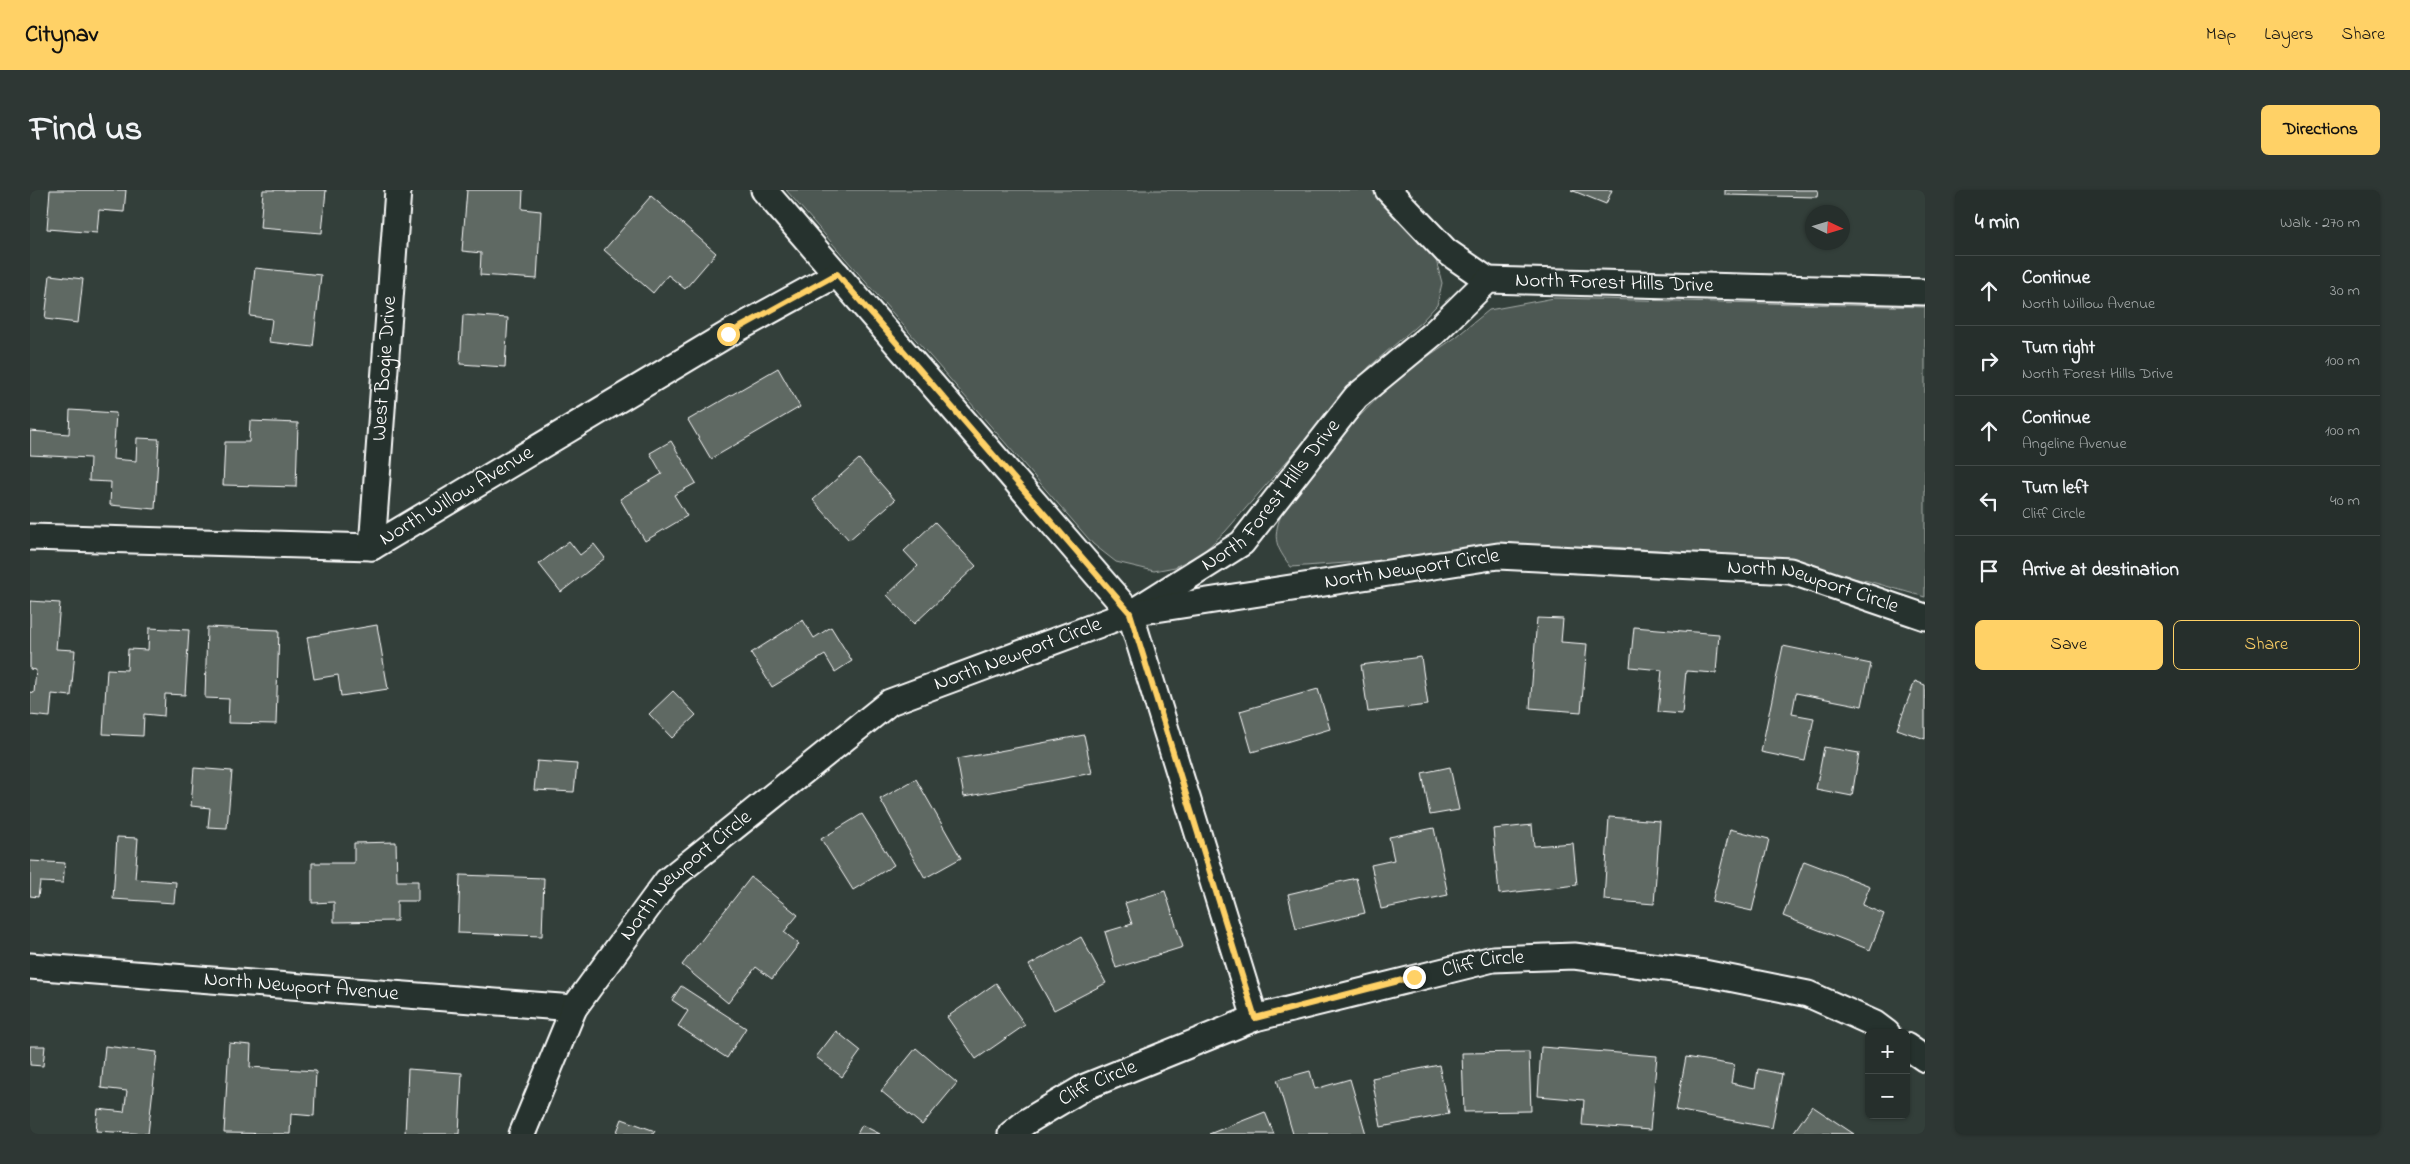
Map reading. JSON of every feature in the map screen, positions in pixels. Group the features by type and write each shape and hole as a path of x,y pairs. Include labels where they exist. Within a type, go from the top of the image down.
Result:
{"street":[{"name":"West Bogie Drive","path":"372,546 398,190"},
{"path":"764,190 1130,613 1255,1018"},
{"path":"1388,190 1446,252 1488,280"},
{"name":"North Willow Avenue","path":"30,537 372,546 728,334 837,274"},
{"name":"North Forest Hills Drive","path":"1130,613 1242,543 1356,397 1435,332 1488,280 1925,292"},
{"name":"North Newport Circle","path":"522,1134 574,1008 667,881 890,702 1130,613 1498,556 1790,571 1925,617"},
{"name":"Cliff Circle","path":"1011,1134 1026,1122 1085,1087 1255,1018 1493,958 1574,956 1704,973 1808,994 1875,1024 1882,1029"},
{"name":"North Newport Avenue","path":"30,966 574,1008"},
{"path":"1910,1049 1925,1059"}],"shaded area":[{"path":"786,190 1372,190 1435,256 1442,283 1437,305 1421,322 1369,367 1225,532 1202,553 1175,567 1154,571 1116,562 1093,544"},
{"path":"1554,298 1925,307 1925,597 1868,581 1726,555 1612,547 1539,549 1291,567 1279,548 1276,537 1281,515 1352,424 1398,377 1456,337 1489,310"}],"building":[{"path":"50,190 126,190 124,212 99,210 97,233 47,229"},
{"path":"263,190 326,190 322,233 260,228"},
{"path":"467,190 523,190 522,209 541,211 537,279 480,275 481,253 462,251"},
{"path":"1571,190 1612,190 1606,204"},
{"path":"1725,190 1818,190 1817,197 1725,195"},
{"path":"651,196 716,253 685,289 668,275 653,293 604,250"},
{"path":"255,268 321,275 313,347 269,342 272,319 250,316"},
{"path":"50,275 83,279 78,323 45,319"},
{"path":"463,315 508,318 505,367 460,364"},
{"path":"778,368 800,407 711,459 688,420"},
{"path":"70,410 116,413 113,459 136,461 137,438 159,439 155,509 110,505 111,482 89,481 90,458 30,455 30,431 69,434"},
{"path":"250,421 298,423 296,487 223,485 225,442 249,442"},
{"path":"671,441 696,483 674,495 687,516 645,541 620,499 662,474 650,453"},
{"path":"859,459 895,500 849,540 813,500"},
{"path":"935,522 976,566 914,624 887,595 918,566 904,551"},
{"path":"569,541 580,555 594,544 605,558 561,592 539,564"},
{"path":"30,601 60,603 56,649 75,650 71,696 52,694 50,717 30,715 30,692 34,693 36,670 30,669"},
{"path":"1537,618 1563,619 1561,642 1587,644 1581,712 1530,708"},
{"path":"803,620 814,638 831,627 852,661 835,672 825,655 772,687 751,653"},
{"path":"377,625 388,689 341,696 338,675 314,679 307,637"},
{"path":"207,627 279,630 276,724 228,723 229,699 205,698"},
{"path":"1634,627 1719,634 1716,673 1686,671 1682,714 1658,712 1662,670 1630,667"},
{"path":"149,628 189,630 185,695 165,694 164,716 144,714 143,736 103,734 107,669 127,670 128,649 148,650"},
{"path":"1783,646 1871,664 1862,706 1796,693 1792,714 1814,718 1805,761 1761,752"},
{"path":"1421,657 1428,705 1368,712 1361,665"},
{"path":"1915,681 1925,685 1925,739 1897,729"},
{"path":"1318,689 1330,729 1252,752 1240,711"},
{"path":"673,691 696,715 672,738 649,714"},
{"path":"1084,735 1092,773 964,797 957,759"},
{"path":"1824,747 1859,753 1852,796 1816,789"},
{"path":"537,761 577,764 574,792 534,790"},
{"path":"1450,767 1459,810 1430,815 1422,773"},
{"path":"194,768 232,771 227,828 208,827 210,808 191,806"},
{"path":"916,779 961,858 925,878 880,799"},
{"path":"862,814 894,865 853,890 821,839"},
{"path":"1609,817 1660,821 1654,904 1604,900"},
{"path":"1532,825 1534,846 1573,843 1577,885 1499,894 1493,829"},
{"path":"1434,828 1448,895 1381,909 1371,865 1394,860 1389,837"},
{"path":"1730,829 1769,839 1752,911 1712,902"},
{"path":"117,837 138,838 135,879 176,882 174,903 113,899"},
{"path":"396,842 397,881 418,881 418,901 397,901 397,921 334,922 334,902 312,903 312,863 354,863 354,843"},
{"path":"30,861 65,863 63,883 40,882 38,897 30,896"},
{"path":"1804,861 1870,886 1862,905 1884,914 1870,950 1783,916"},
{"path":"460,875 544,878 542,936 458,933"},
{"path":"751,877 798,915 784,932 799,944 772,979 756,967 728,1003 682,965"},
{"path":"1356,878 1365,913 1296,929 1288,894"},
{"path":"1165,891 1183,947 1116,968 1105,932 1132,924 1125,903"},
{"path":"1081,937 1106,983 1054,1010 1029,965"},
{"path":"996,983 1025,1025 976,1059 947,1017"},
{"path":"681,986 746,1028 727,1058 678,1026 688,1011 672,1000"},
{"path":"836,1031 861,1051 842,1077 816,1057"},
{"path":"229,1043 251,1045 250,1067 316,1071 314,1116 291,1114 290,1134 224,1133"},
{"path":"30,1046 45,1046 43,1066 30,1065"},
{"path":"105,1046 157,1052 148,1134 96,1131 98,1109 124,1112 127,1091 101,1088"},
{"path":"1541,1047 1657,1056 1650,1130 1582,1125 1584,1100 1538,1096"},
{"path":"916,1048 957,1083 922,1125 881,1091"},
{"path":"1529,1052 1531,1111 1464,1112 1462,1053"},
{"path":"1686,1057 1734,1065 1731,1083 1755,1088 1758,1069 1782,1074 1772,1128 1676,1110"},
{"path":"1439,1065 1449,1114 1381,1127 1372,1078"},
{"path":"408,1069 462,1073 459,1134 405,1134"},
{"path":"1310,1071 1315,1089 1350,1079 1366,1134 1293,1134 1277,1080"},
{"path":"1812,1106 1854,1134 1793,1133"},
{"path":"1265,1112 1274,1134 1209,1134"},
{"path":"622,1119 655,1131 653,1134 616,1134"},
{"path":"862,1125 880,1134 857,1134"}],"route":[{"path":"728,334 837,274 1130,613 1255,1018 1414,977"}]}
